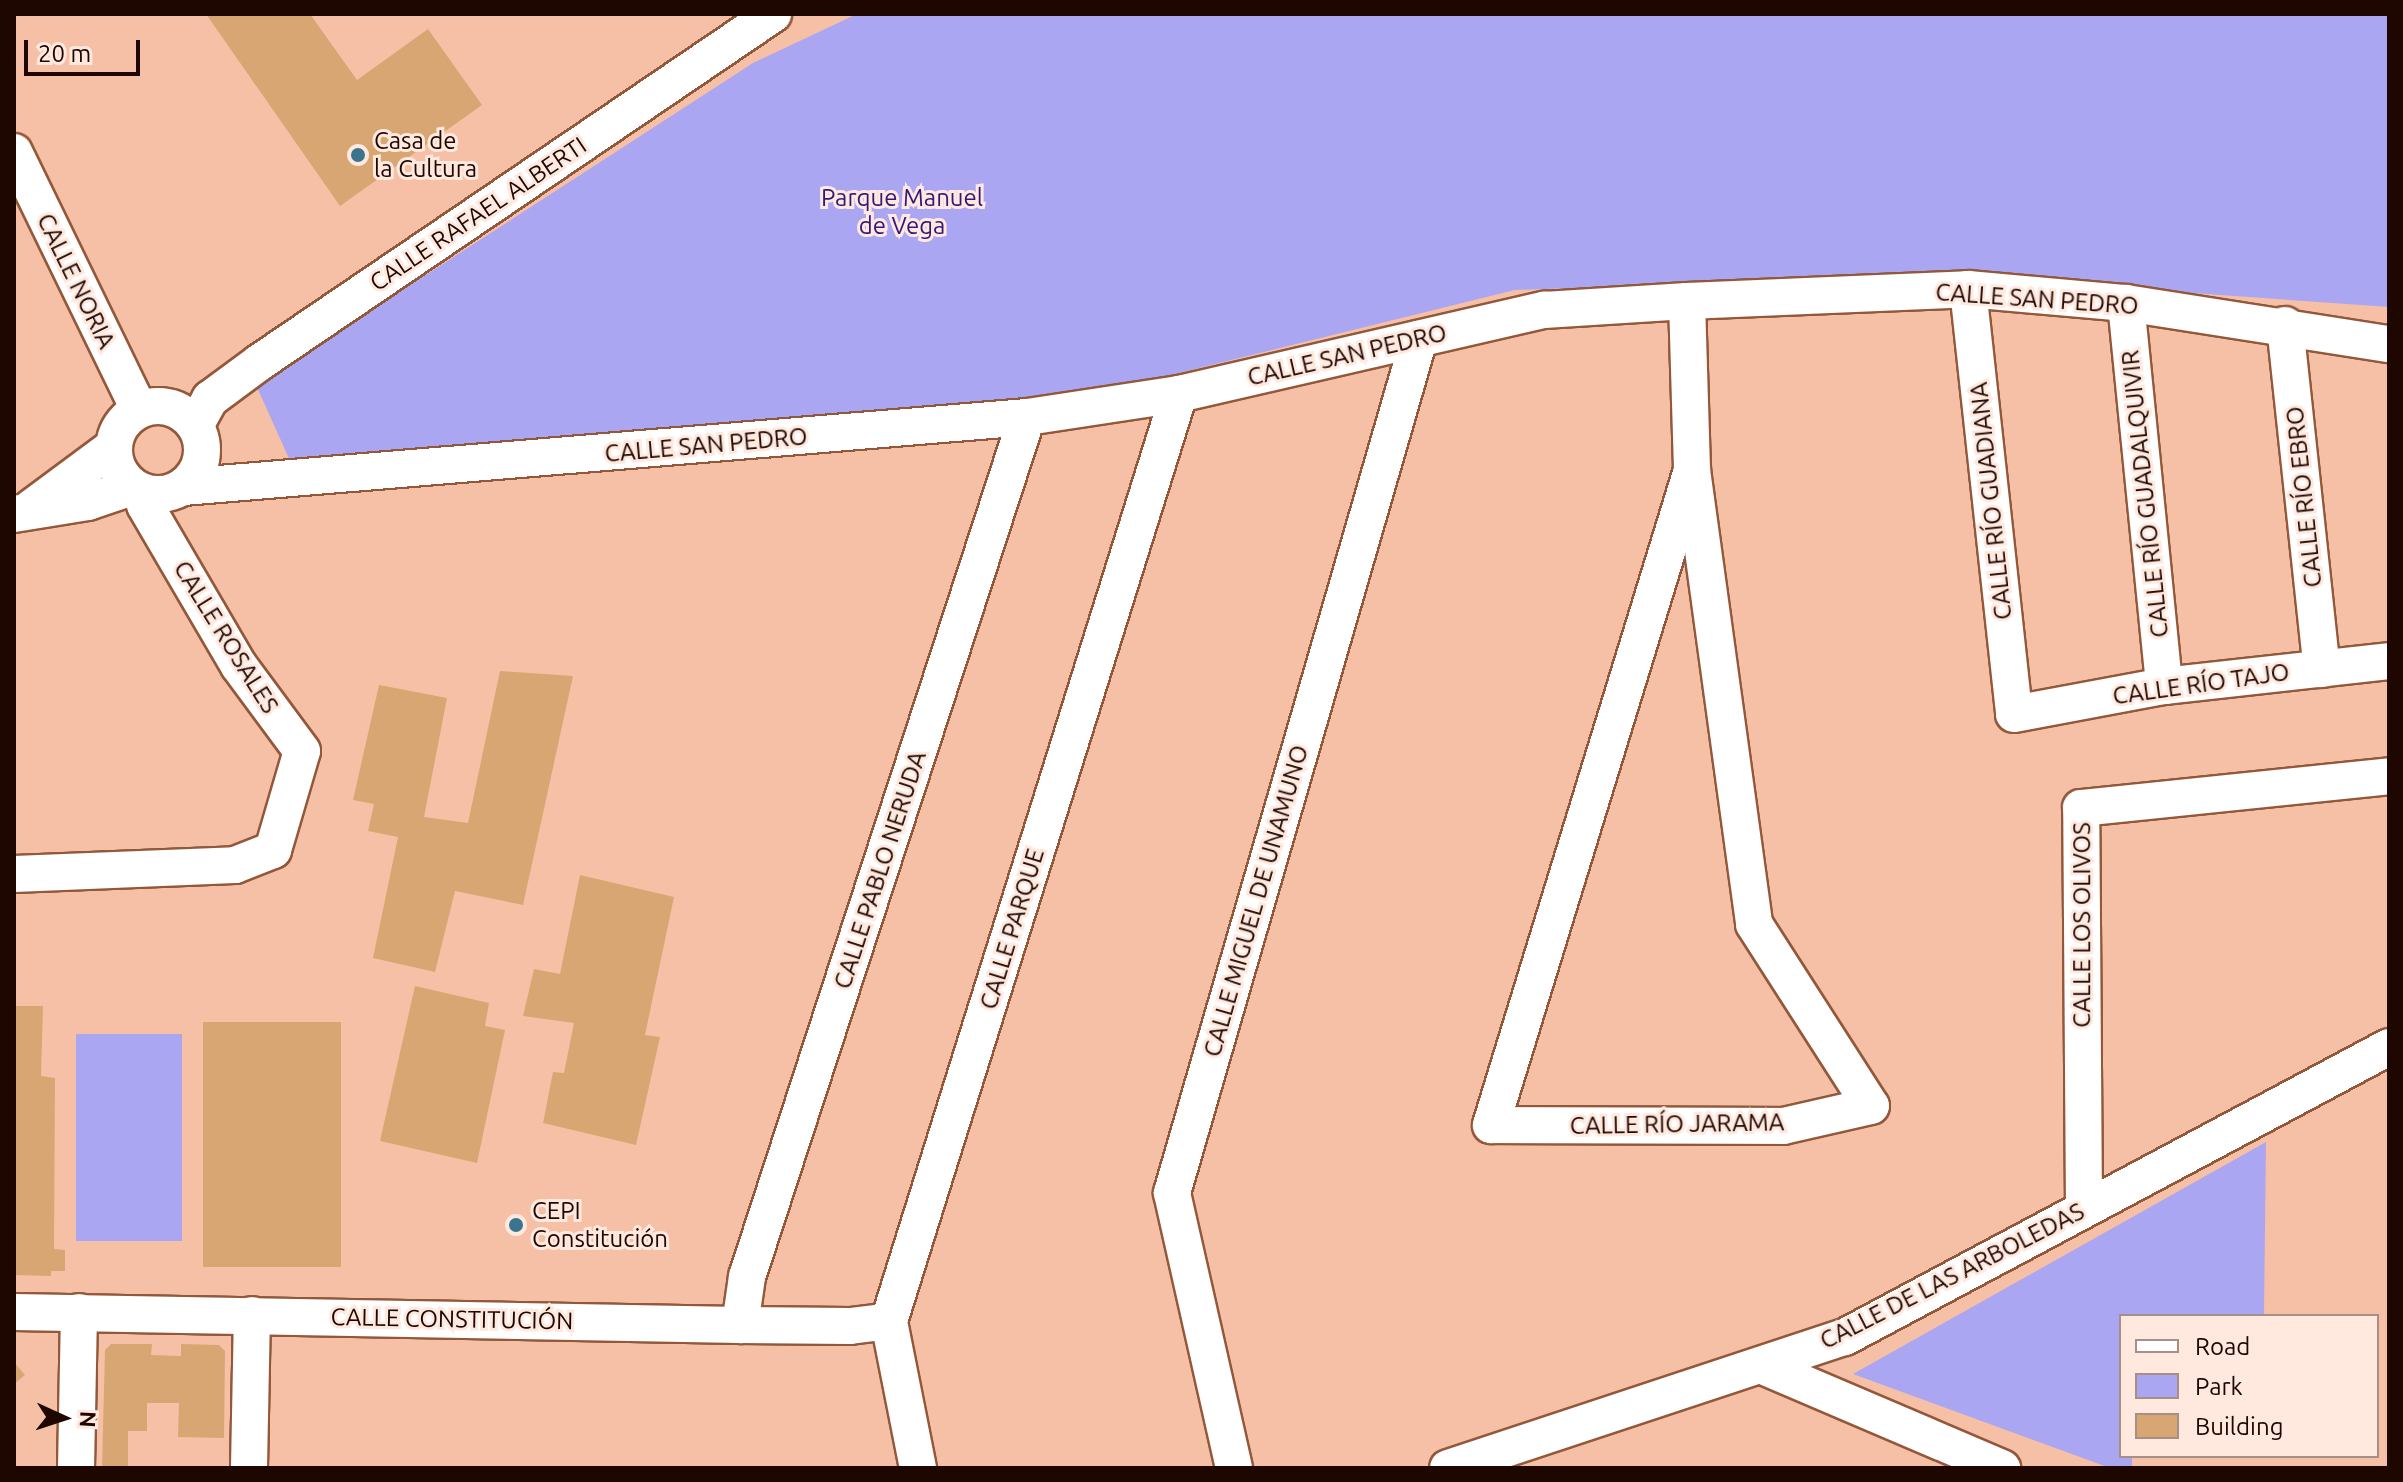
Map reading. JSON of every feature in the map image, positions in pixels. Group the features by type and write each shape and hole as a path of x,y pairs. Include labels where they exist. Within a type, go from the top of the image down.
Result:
{"street":[{"name":"CALLE RAFAEL ALBERTI","path":"193,457 210,399 727,30 773,14"},
{"name":"CALLE NORIA","path":"14,152 139,409"},
{"name":"CALLE SAN PEDRO","path":"193,457 304,480 1027,417 1179,394 1544,310 1687,301 1968,289 2126,303 2285,325 2389,344"},
{"name":"CALLE RÍO GUADIANA","path":"1968,289 2014,714"},
{"name":"CALLE RÍO JARAMA","path":"1687,301 1692,470 1754,924 1871,1106 1783,1126 1491,1125 1692,470"},
{"name":"CALLE RÍO GUADALQUIVIR","path":"2126,303 2164,686"},
{"name":"CALLE RÍO EBRO","path":"2285,325 2322,669"},
{"name":"CALLE MIGUEL DE UNAMUNO","path":"1234,1468 1172,1193 1419,339"},
{"name":"CALLE PARQUE","path":"918,1468 889,1321 1179,394"},
{"path":"164,406 193,457 171,493 138,490 88,502 21,512 113,447 122,425 139,409 164,406"},
{"name":"CALLE PABLO NERUDA","path":"740,1325 747,1277 1027,417"},
{"path":"113,447 121,477 138,490"},
{"name":"CALLE ROSALES","path":"14,874 235,865 273,850 302,751 239,666 138,490"},
{"name":"CALLE RÍO TAJO","path":"2014,714 2164,686 2389,661"},
{"name":"CALLE LOS OLIVOS","path":"2084,1208 2081,808 2389,776"},
{"name":"CALLE DE LAS ARBOLEDAS","path":"1462,1466 1765,1367 1845,1337 2389,1047"},
{"name":"CALLE CONSTITUCIÓN","path":"14,1312 740,1325 850,1326 889,1321"},
{"path":"76,1468 79,1312"},
{"path":"249,1468 252,1315"},
{"path":"1765,1367 2002,1468"}],"green space":[{"name":"Parque Manuel de Vega","path":"857,14 2389,14 2389,307 1938,275 1515,290 1134,384 684,437 291,463 256,385 753,63"},
{"path":"76,1034 182,1034 182,1241 76,1241"},
{"path":"2266,1142 2264,1314 2119,1314 2119,1458 2132,1458 2132,1468 2110,1468 1853,1374"}],"building":[{"name":"Casa de la Cultura","path":"206,14 310,14 357,80 428,29 482,105 340,206"},
{"path":"500,671 573,676 523,905 455,891 435,972 373,958 398,837 368,831 374,804 353,800 379,685 447,698 424,817 468,823"},
{"path":"580,875 674,897 645,1035 660,1037 636,1145 543,1123 553,1072 564,1073 574,1023 523,1016 534,969 560,974"},
{"path":"415,986 489,1003 485,1026 505,1030 477,1163 380,1141"},
{"path":"14,1006 43,1006 41,1076 55,1078 54,1249 65,1250 65,1271 51,1271 51,1276 14,1275"},
{"path":"203,1022 341,1022 341,1267 203,1267"},
{"path":"111,1344 152,1344 151,1355 181,1356 181,1344 219,1345 225,1351 224,1438 178,1437 179,1403 147,1403 147,1431 128,1431 128,1468 102,1468 105,1350"},
{"path":"14,1362 25,1375 14,1384"}],"place":[{"name":"Casa de la Cultura","path":"358,155"},
{"name":"CEPI Constitución","path":"516,1225"}]}
